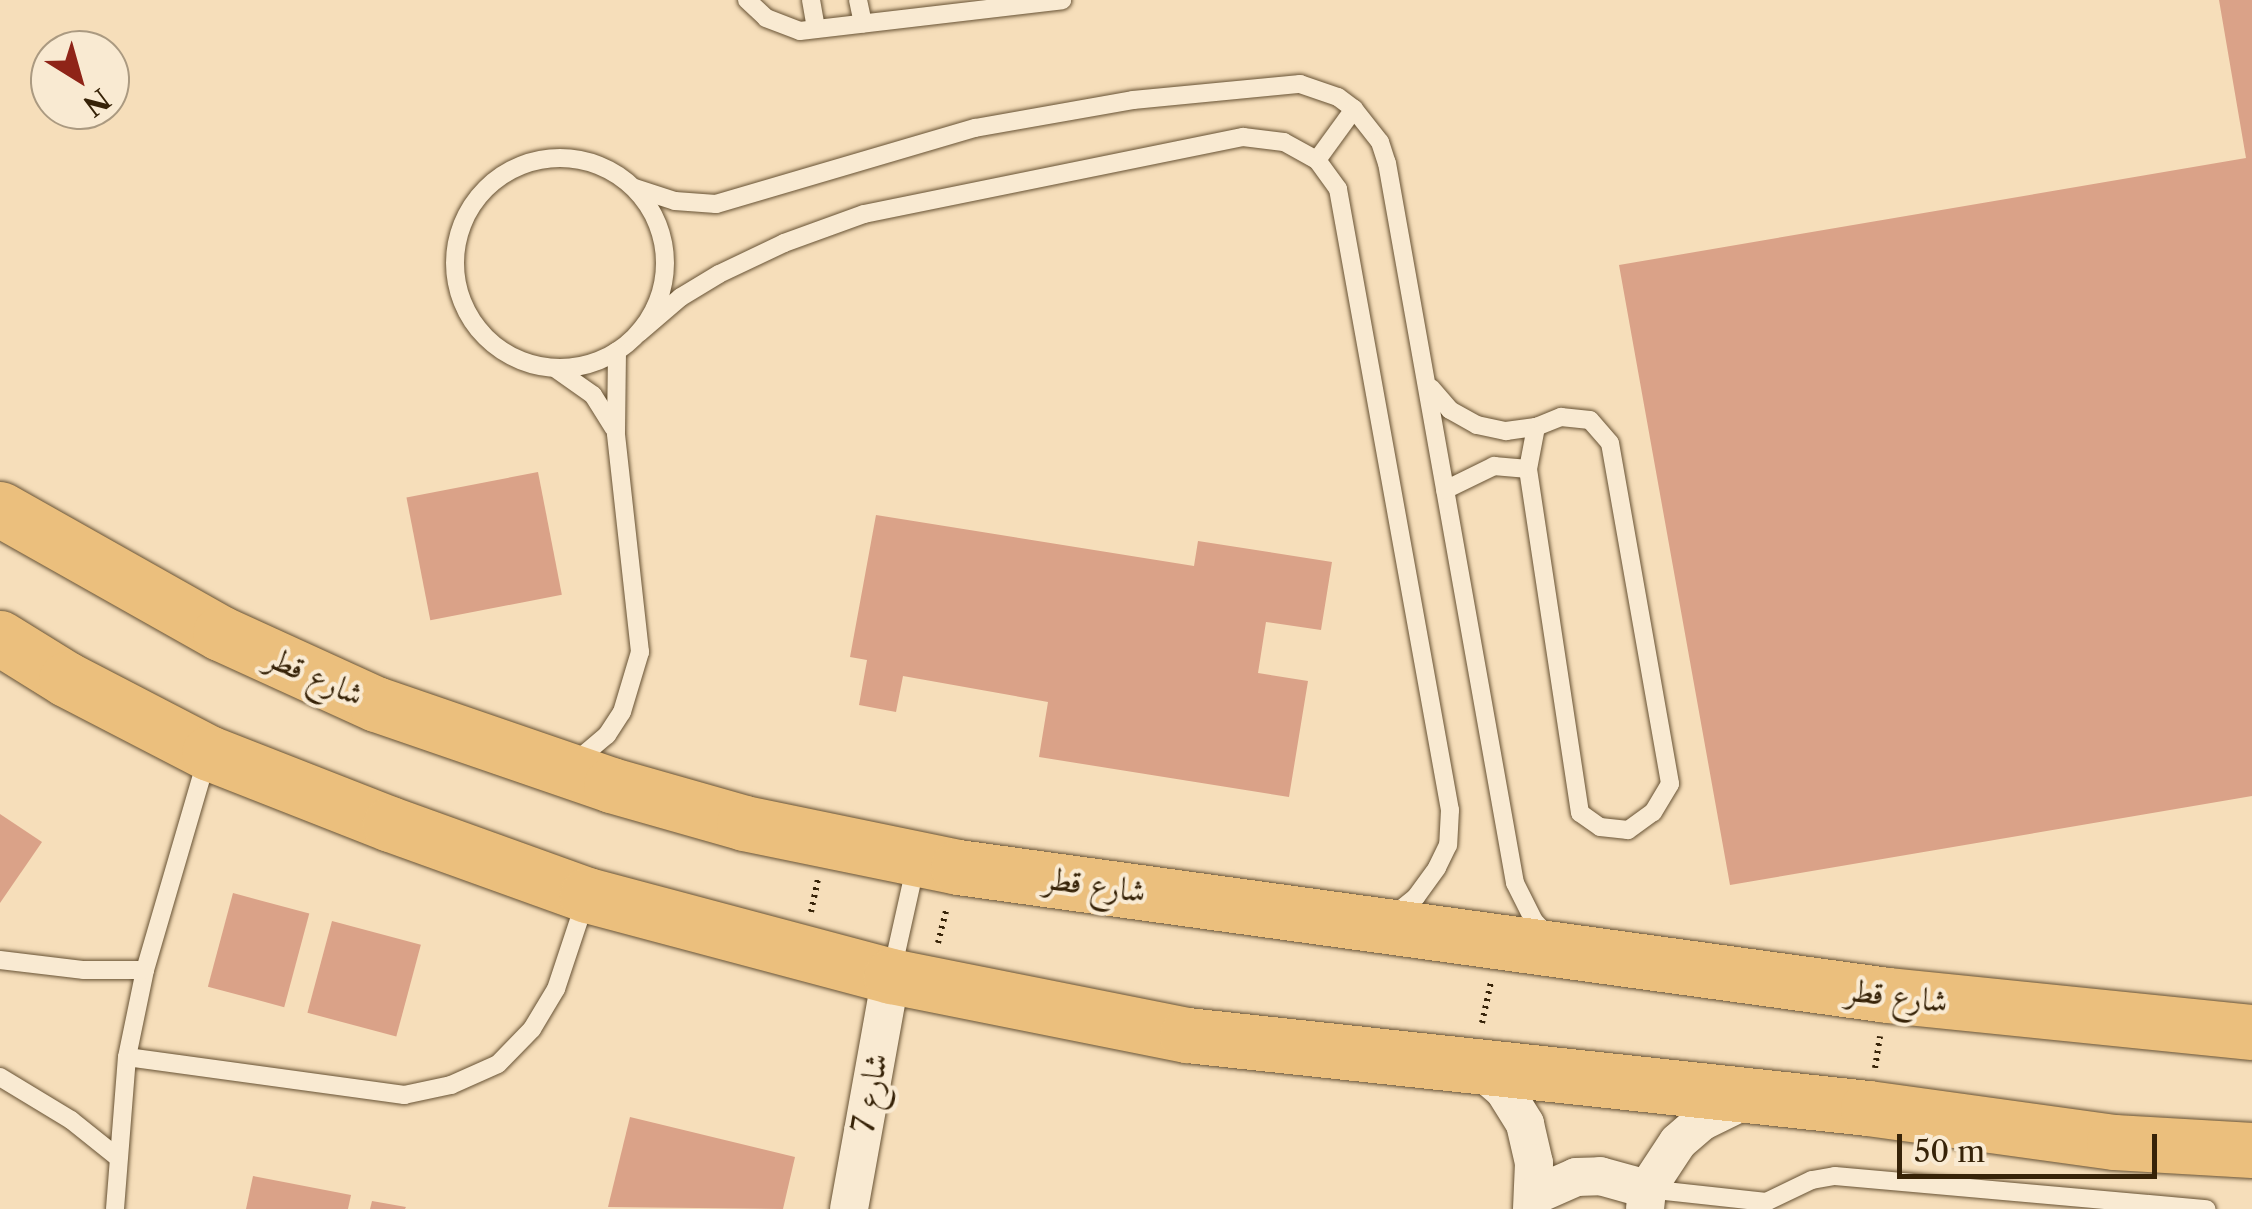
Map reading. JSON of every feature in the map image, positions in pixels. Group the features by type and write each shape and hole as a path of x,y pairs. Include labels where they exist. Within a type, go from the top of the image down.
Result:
{"main road":[{"name":"شارع قطر","path":"0,509 238,641 376,704 565,769 744,823 938,863 1887,996 2252,1032"},
{"path":"0,638 66,679 208,753 587,895 909,980 1187,1035 1868,1108 2114,1142 2252,1150"},
{"path":"2114,1142 2166,1114 2252,1121"}],"street":[{"name":"شارع 7","path":"849,1209 909,980"},
{"path":"1474,1064 1504,1090 1524,1124 1534,1163 1532,1203"},
{"path":"1532,1203 1576,1177 1600,1176 1646,1199 1668,1154 1701,1122 1756,1096"}],"lane":[{"path":"747,0 782,26 816,28 863,23 911,9 1062,0"},
{"path":"810,0 816,28"},
{"path":"858,0 863,23"},
{"path":"616,433 593,394 556,369 516,359 482,336 460,302 454,261 463,221 486,187 520,164 561,157 600,165 635,188 676,201 716,204 974,128 1132,100 1300,84 1338,97 1354,109 1380,142 1387,163 1430,387 1515,882 1534,921 1569,950"},
{"path":"1316,160 1354,109"},
{"path":"556,369 588,365 617,352 719,274 784,243 864,214 1244,136 1284,142 1316,160 1328,170 1338,189 1450,810 1448,845 1437,868 1416,897 1382,924"},
{"path":"635,188 658,221 666,260 659,299 638,333"},
{"path":"565,769 606,734 622,712 640,652 616,433 617,352"},
{"path":"1430,387 1450,410 1476,425 1506,431 1536,427 1561,417 1590,420 1610,442 1670,784 1654,812 1628,830 1600,828 1580,813 1528,469 1536,427"},
{"path":"1445,490 1494,466 1528,469"},
{"path":"116,1209 116,1156 127,1057 145,970 208,753"},
{"path":"909,980 938,863"},
{"path":"127,1057 404,1095 451,1085 498,1064 532,1029 556,989 587,895"},
{"path":"0,960 84,970 145,970"},
{"path":"0,1077 71,1120 116,1156"},
{"path":"1646,1199 1766,1202 1812,1180 1835,1176 2093,1204 2207,1209"}],"path":[{"path":"801,952 828,840"},
{"path":"909,980 938,863"},
{"path":"1474,1064 1500,941"},
{"path":"1868,1108 1887,996"}],"building":[{"path":"2219,0 2252,0 2252,796 1730,885 1619,265 2246,158"},
{"path":"538,472 562,595 430,620 406,498"},
{"path":"876,515 1194,566 1198,541 1332,562 1321,630 1266,622 1258,673 1308,681 1289,797 1039,757 1048,702 903,676 896,712 859,705 867,660 850,657"},
{"path":"0,814 42,842 0,903"},
{"path":"233,893 309,913 284,1007 208,987"},
{"path":"332,921 421,945 396,1037 307,1013"},
{"path":"630,1117 795,1157 783,1209 608,1207"},
{"path":"253,1176 351,1195 348,1209 246,1209"},
{"path":"372,1201 406,1207 370,1209"}]}
